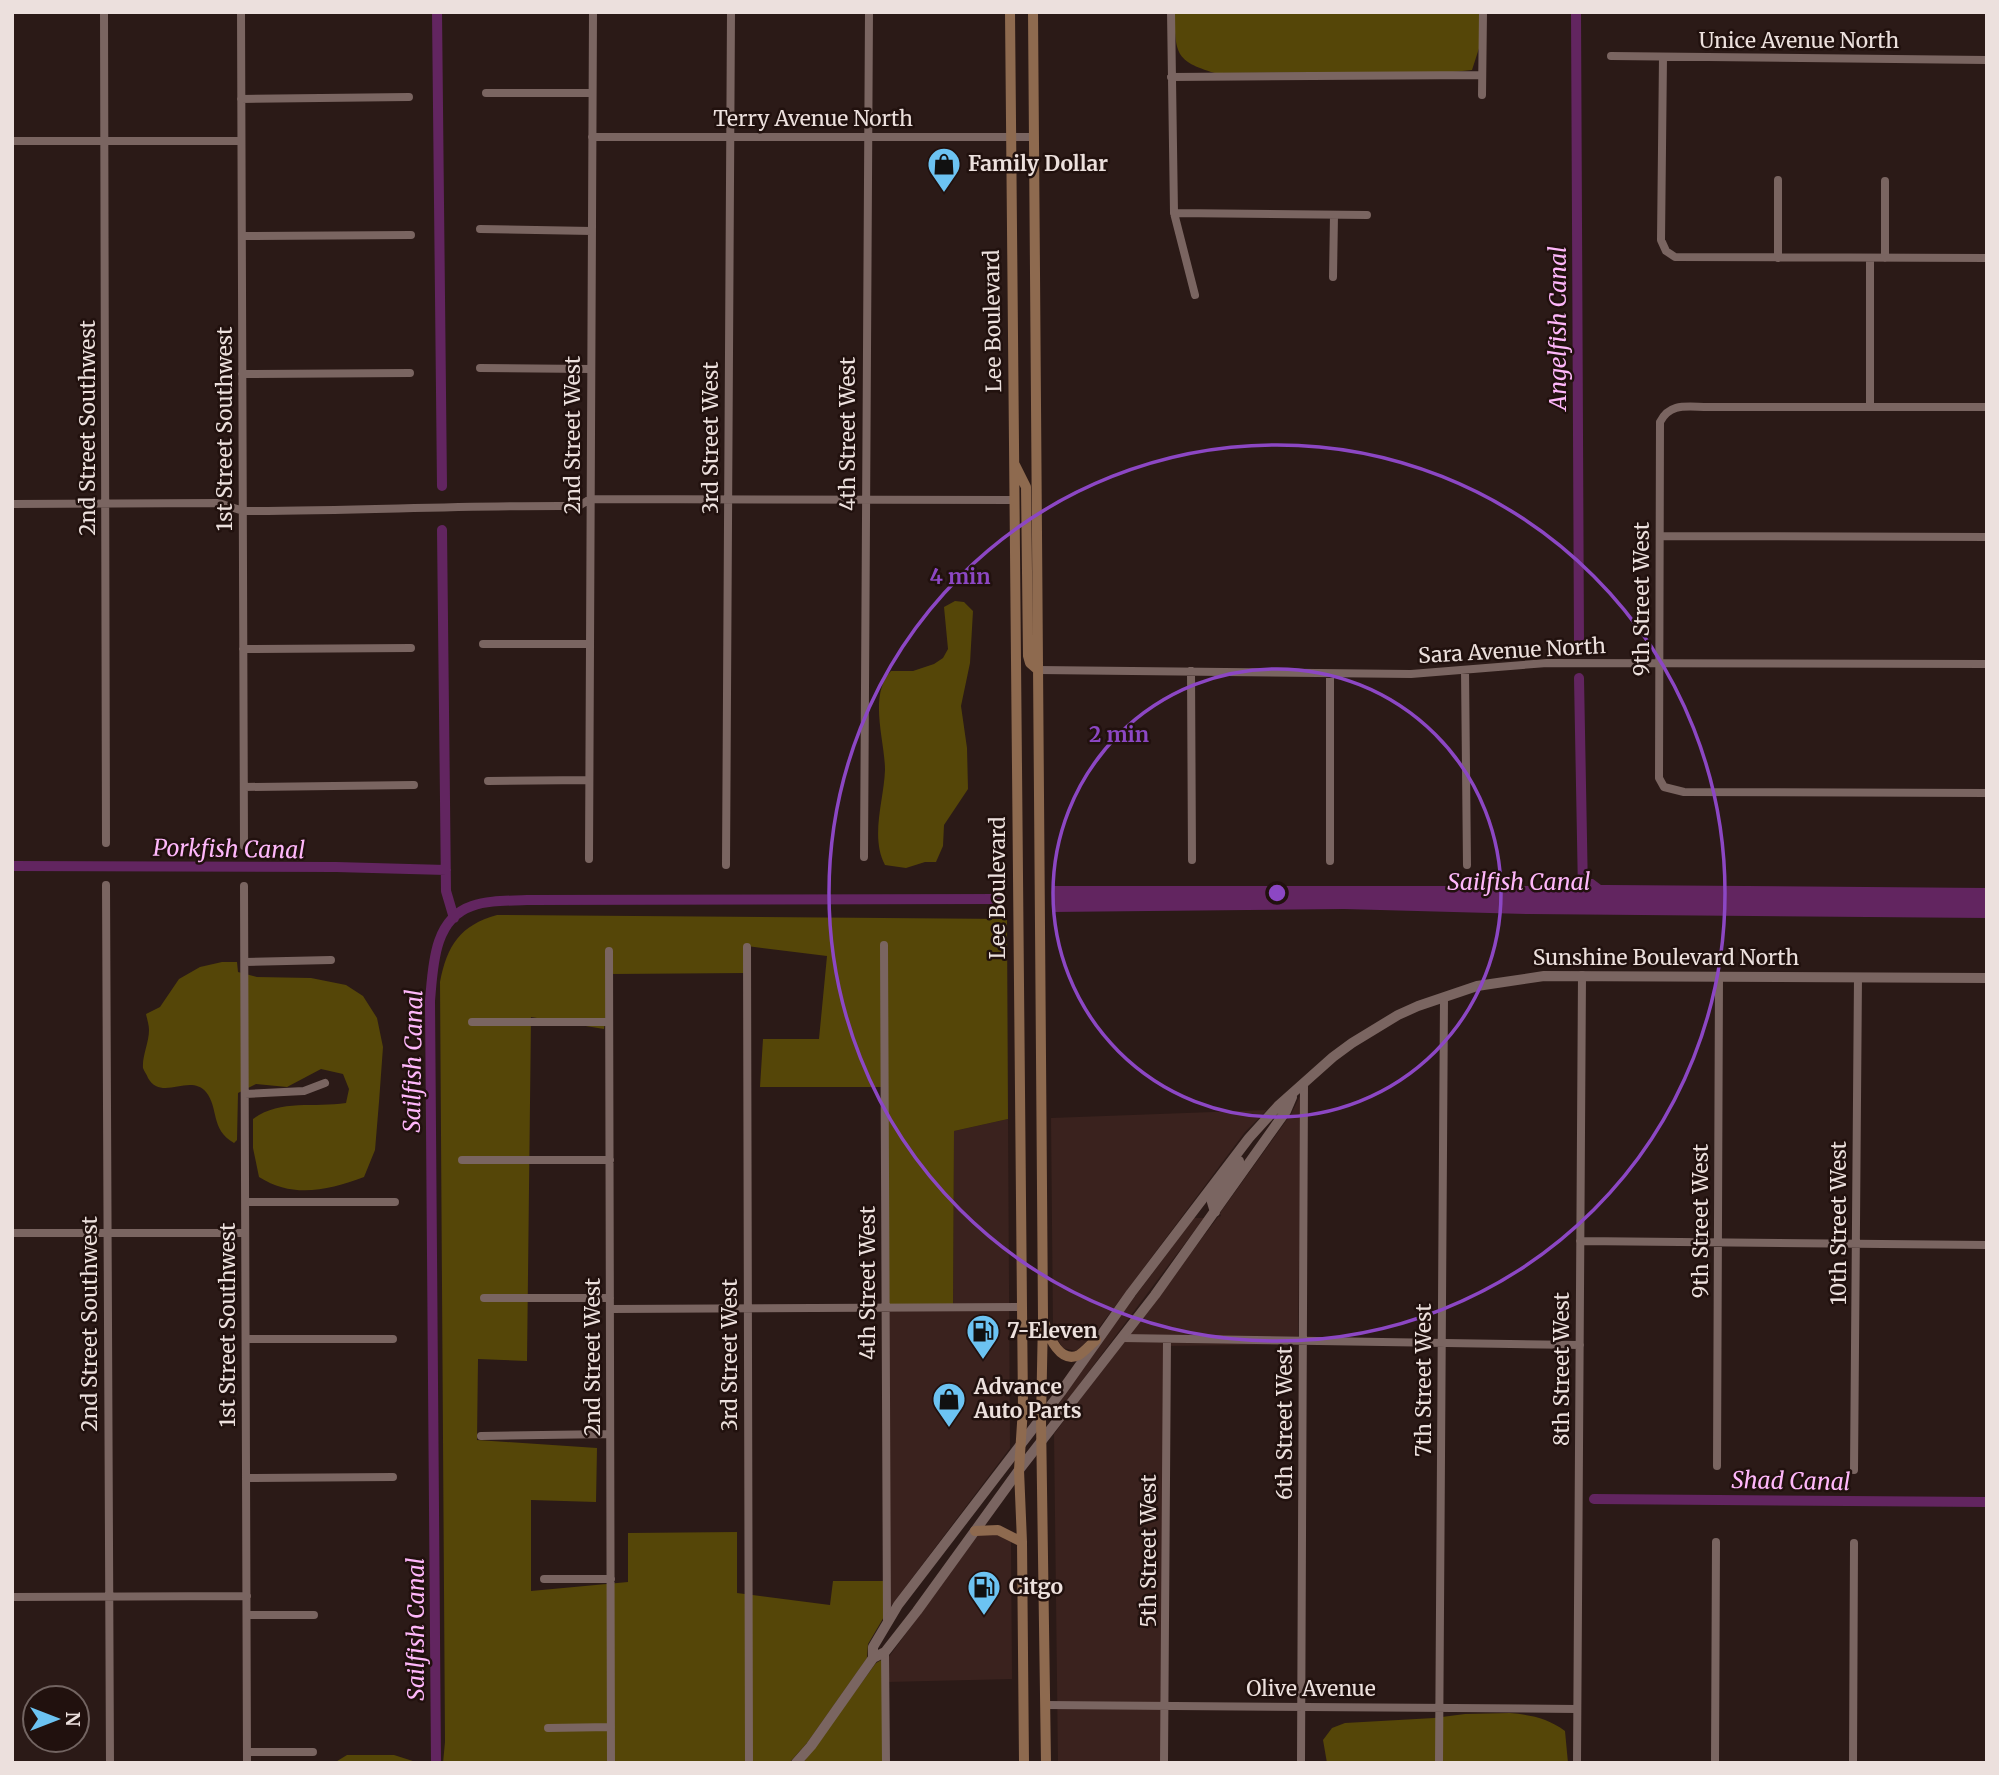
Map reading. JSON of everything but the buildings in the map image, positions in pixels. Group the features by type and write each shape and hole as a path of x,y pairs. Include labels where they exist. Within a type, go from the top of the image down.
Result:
{"main road":[{"name":"Lee Boulevard","path":"1010,12 1023,1408 1019,1470 1024,1763"},
{"name":"Lee Boulevard","path":"1033,12 1041,1442 1046,1763"},
{"path":"1014,462 1026,486 1028,656 1030,663 1038,670"},
{"path":"1042,1318 1059,1352 1078,1355 1096,1340"},
{"path":"975,1531 998,1530 1022,1542"}],"street":[{"name":"2nd Street Southwest","path":"104,12 106,844"},
{"name":"1st Street Southwest","path":"241,12 244,846"},
{"name":"2nd Street West","path":"589,859 593,12"},
{"name":"3rd Street West","path":"726,865 731,12"},
{"name":"4th Street West","path":"864,857 869,12"},
{"path":"1171,12 1174,214 1195,295"},
{"path":"1482,12 1482,95"},
{"name":"Unice Avenue North","path":"1611,57 1987,60"},
{"path":"1663,57 1661,240 1665,251 1675,257 1987,258"},
{"path":"1171,77 1482,75"},
{"path":"486,93 592,93"},
{"path":"242,99 410,97"},
{"name":"Terry Avenue North","path":"592,136 1034,137"},
{"path":"12,141 242,141"},
{"path":"1778,180 1778,258"},
{"path":"1885,181 1885,258"},
{"path":"1174,214 1367,215"},
{"path":"1333,277 1334,215"},
{"path":"480,229 592,231"},
{"path":"242,236 411,235"},
{"path":"1870,259 1870,407 1987,407"},
{"path":"480,368 591,369"},
{"path":"242,374 410,373"},
{"name":"9th Street West","path":"1870,407 1708,407 1675,408 1665,412 1660,422 1658,778 1664,787 1684,792 1987,793"},
{"path":"12,504 219,503 243,511 579,506 590,499 1014,500"},
{"path":"1660,536 1987,537"},
{"path":"484,643 589,644"},
{"path":"243,649 411,648"},
{"name":"Sara Avenue North","path":"1038,670 1410,674 1526,664 1987,664"},
{"path":"1465,670 1467,864"},
{"path":"1191,671 1192,860"},
{"path":"1329,674 1330,861"},
{"path":"488,781 589,780"},
{"path":"244,787 414,785"},
{"name":"2nd Street Southwest","path":"106,885 110,1763"},
{"name":"1st Street Southwest","path":"244,886 247,1763"},
{"name":"4th Street West","path":"884,945 887,1622"},
{"name":"3rd Street West","path":"747,947 749,1763"},
{"name":"2nd Street West","path":"609,951 611,1763"},
{"path":"245,962 331,960"},
{"name":"8th Street West","path":"1577,1763 1582,975"},
{"name":"Sunshine Boulevard North","path":"796,1763 873,1658 873,1647 887,1622 953,1530 1041,1419 1096,1340 1249,1138 1278,1106 1333,1057 1373,1030 1418,1006 1444,997 1500,981 1545,976 1987,978"},
{"name":"9th Street West","path":"1717,1466 1719,976"},
{"name":"10th Street West","path":"1854,1470 1858,977"},
{"name":"7th Street West","path":"1439,1763 1444,997"},
{"path":"471,1022 609,1022"},
{"path":"245,1094 304,1091 326,1083"},
{"name":"6th Street West","path":"1301,1763 1304,1083"},
{"name":"Sunshine Boulevard North","path":"886,1653 1019,1470 1122,1338 1214,1212 1286,1111 1294,1094"},
{"path":"1192,1214 1214,1212 1212,1202 1245,1153 1249,1138"},
{"path":"462,1160 610,1160"},
{"path":"245,1202 395,1202"},
{"path":"12,1233 245,1233"},
{"path":"1580,1241 1987,1245"},
{"path":"484,1298 610,1298"},
{"path":"611,1309 1022,1307"},
{"path":"1122,1338 1580,1345"},
{"path":"246,1339 393,1339"},
{"name":"5th Street West","path":"1164,1763 1167,1339"},
{"path":"481,1436 610,1434"},
{"path":"246,1478 393,1477"},
{"path":"1715,1763 1716,1542"},
{"path":"1853,1763 1854,1543"},
{"path":"544,1578 611,1579"},
{"path":"12,1597 247,1595"},
{"path":"247,1615 314,1615"},
{"path":"873,1658 886,1653 886,1763"},
{"name":"Olive Avenue","path":"1045,1705 1577,1709"},
{"path":"548,1728 611,1727"},
{"path":"247,1752 313,1752"}],"shaded area":[{"path":"1174,12 1482,12 1482,39 1472,70 1215,73 1192,64 1180,53 1175,37"},
{"path":"955,601 964,602 973,611 970,663 961,706 967,748 968,789 944,825 943,846 936,862 925,862 906,868 885,865 878,831 885,770 879,719 880,693 891,671 913,671 943,658 948,649 944,607"},
{"path":"1567,879 1593,879 1601,885 1987,888 1987,918 1528,914 1344,909 1052,912 1052,886 1557,886 1565,883"},
{"path":"497,915 1007,919 1008,1119 954,1131 953,1309 887,1308 884,1087 760,1087 763,1039 819,1039 827,956 747,946 747,973 611,974 604,1029 531,1017 527,1361 478,1359 477,1440 597,1448 596,1502 531,1500 531,1591 628,1582 628,1533 737,1532 737,1593 830,1605 833,1581 888,1581 888,1610 868,1644 867,1658 807,1743 789,1763 443,1763 440,982 447,958 457,939 473,925"},
{"path":"237,962 238,972 257,977 311,978 346,985 363,996 377,1018 383,1047 375,1150 364,1177 324,1189 285,1188 259,1177 253,1148 253,1119 263,1113 286,1106 346,1103 349,1089 343,1074 321,1069 287,1087 256,1084 238,1093 237,1140 234,1143 221,1131 206,1092 192,1085 161,1088 148,1078 143,1068 149,1030 146,1014 160,1007 179,979 200,967"},
{"path":"1301,1094 1298,1344 1167,1346 1168,1763 1058,1763 1054,1434 1221,1216 1220,1213 1291,1114"},
{"path":"1267,1110 1245,1132 1092,1337 1076,1351 1063,1348 1053,1332 1051,1118"},
{"path":"1008,1119 1010,1448 888,1610 887,1308 953,1309 954,1131"},
{"path":"1194,1218 1204,1218 1054,1418 1054,1410 1100,1343"},
{"path":"978,1535 997,1535 1011,1542 1012,1679 888,1682 888,1658"},
{"path":"885,1658 889,1763 803,1763 876,1663"},
{"path":"1510,1713 1539,1718 1565,1731 1568,1763 1327,1763 1323,1740 1332,1728 1345,1723"},
{"path":"347,1755 394,1755 419,1763 334,1763"}],"waterway":[{"path":"437,12 442,486"},
{"name":"Angelfish Canal","path":"1576,12 1579,644"},
{"path":"442,530 446,891 454,918"},
{"name":"Angelfish Canal","path":"1579,678 1583,892"},
{"name":"Porkfish Canal","path":"12,866 446,870"},
{"name":"Sailfish Canal","path":"436,1763 430,1001 434,960 442,933 449,922 459,912 472,906 527,900 1002,899"},
{"name":"Shad Canal","path":"1594,1499 1987,1502"}],"place":[{"name":"Family Dollar","path":"944,194"},
{"name":"7-Eleven","path":"983,1361"},
{"name":"Advance Auto Parts","path":"949,1429"},
{"name":"Citgo","path":"984,1617"}]}
